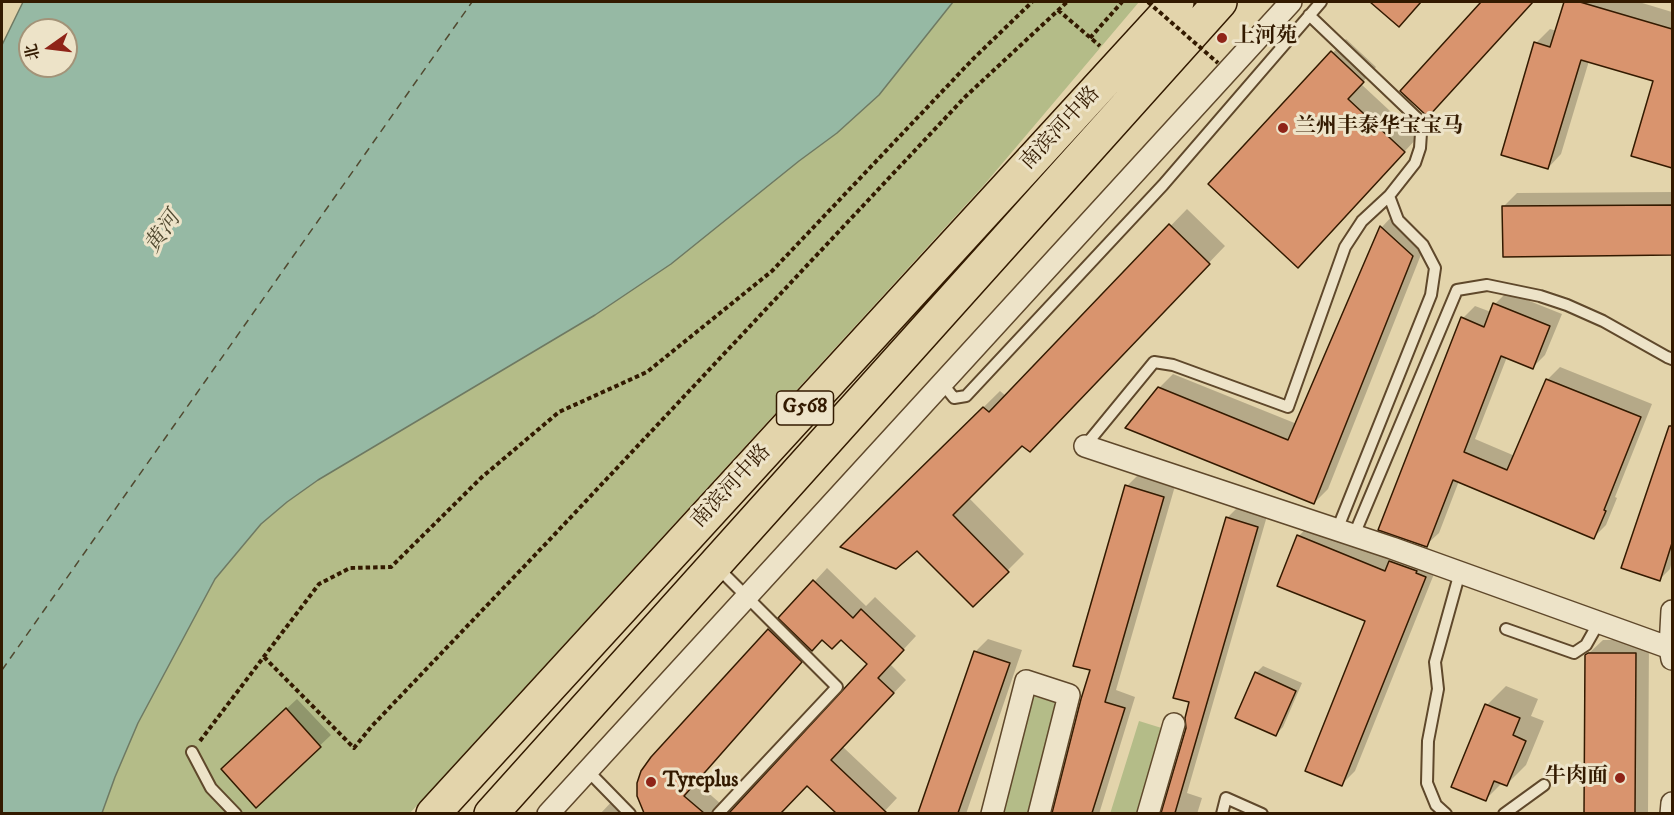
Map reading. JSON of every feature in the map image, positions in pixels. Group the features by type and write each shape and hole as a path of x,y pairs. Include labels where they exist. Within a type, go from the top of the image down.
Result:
{"highway":[{"name":"南滨河中路","path":"433,813 1177,2"},
{"name":"南滨河中路","path":"491,813 1220,2"}],"street":[{"path":"548,813 1291,2"},
{"path":"1085,446 1461,572 1599,622 1671,653 1672,611"},
{"path":"992,813 1026,681 1069,695 1039,813"},
{"path":"1148,813 1174,724"},
{"path":"1671,813 1672,803"}],"lane":[{"path":"942,383 954,398 966,396 1163,184 1321,2"},
{"path":"1085,446 1154,362 1173,365 1288,407 1345,247 1362,221 1389,196 1415,163 1420,148 1421,133 1417,118 1309,15"},
{"path":"1345,533 1431,295 1435,268 1423,245 1398,220 1389,196"},
{"path":"1345,533 1457,290 1487,285 1540,296 1594,317 1672,358"},
{"path":"714,564 837,687 718,813"},
{"path":"1446,813 1436,805 1427,783 1428,741 1438,689 1435,662 1461,572"},
{"path":"1506,629 1574,652 1586,645 1599,622"},
{"path":"192,752 211,788 236,813"},
{"path":"588,771 630,813"},
{"path":"1504,813 1544,785"},
{"path":"1222,813 1226,798 1262,813"}],"path":[{"path":"192,752 319,584 350,568 391,567 482,477 559,412 647,372 772,271 973,59 1032,2"},
{"path":"264,657 354,748 371,727 965,97 1067,2"},
{"path":"1090,38 1122,2"},
{"path":"1148,2 1218,63"},
{"path":"1058,10 1121,64"}],"shaded area":[{"path":"953,2 1139,2 984,185 410,813 102,814 138,723 215,579 261,524 318,480 799,161 837,133 879,95"},
{"path":"1032,696 1061,704 1030,813 998,814"},
{"path":"1139,721 1168,730 1142,813 1110,814"}],"water":[{"name":"黄河","path":"23,2 953,2 879,95 837,133 671,264 595,315 318,480 261,524 215,579 138,723 102,813 2,814 2,45"}],"building":[{"path":"1370,2 1421,2 1399,27"},
{"path":"1481,2 1533,2 1428,117 1400,91"},
{"path":"1564,2 1580,2 1672,29 1672,168 1631,156 1653,81 1581,60 1548,169 1501,155 1534,42 1550,47"},
{"path":"1331,51 1364,82 1348,99 1405,152 1298,268 1208,184"},
{"path":"1672,205 1672,255 1503,257 1502,206"},
{"path":"1169,224 1210,264 1030,452 1022,446 953,515 1009,572 973,607 917,551 896,569 840,547 983,407 989,412"},
{"path":"1380,226 1413,256 1314,504 1125,428 1158,387 1288,440"},
{"path":"1493,303 1550,326 1533,369 1501,356 1464,452 1507,470 1546,379 1641,417 1594,539 1453,480 1427,547 1378,530 1461,317 1484,327"},
{"path":"1669,426 1672,426 1672,543 1660,581 1621,568"},
{"path":"1125,485 1164,497 1105,702 1125,708 1092,813 1052,813 1090,670 1073,666"},
{"path":"1226,517 1258,527 1175,813 1161,813 1186,728 1185,718 1189,702 1173,698"},
{"path":"1297,535 1385,571 1389,561 1417,571 1416,573 1426,577 1342,786 1305,771 1365,621 1277,586"},
{"path":"813,580 853,618 861,609 904,650 878,678 894,693 831,760 887,813 836,813 807,786 781,813 729,813 867,664 841,640 832,649 822,640 812,651 778,618"},
{"path":"768,629 802,662 684,796 704,813 644,813 637,796 637,783 641,771 651,757"},
{"path":"974,651 1010,663 958,813 918,813"},
{"path":"1588,653 1636,653 1635,813 1584,813 1585,655"},
{"path":"1255,672 1296,691 1276,736 1235,718"},
{"path":"1485,704 1520,718 1513,735 1526,741 1507,786 1494,781 1486,801 1451,787"},
{"path":"286,708 321,747 256,808 221,769"}],"ferry route":[{"path":"2,670 472,2"}],"place":[{"name":"上河苑","path":"1222,38"},
{"name":"兰州丰泰华宝宝马","path":"1283,128"},
{"name":"牛肉面","path":"1620,778"},
{"name":"Tyreplus","path":"651,782"}]}
